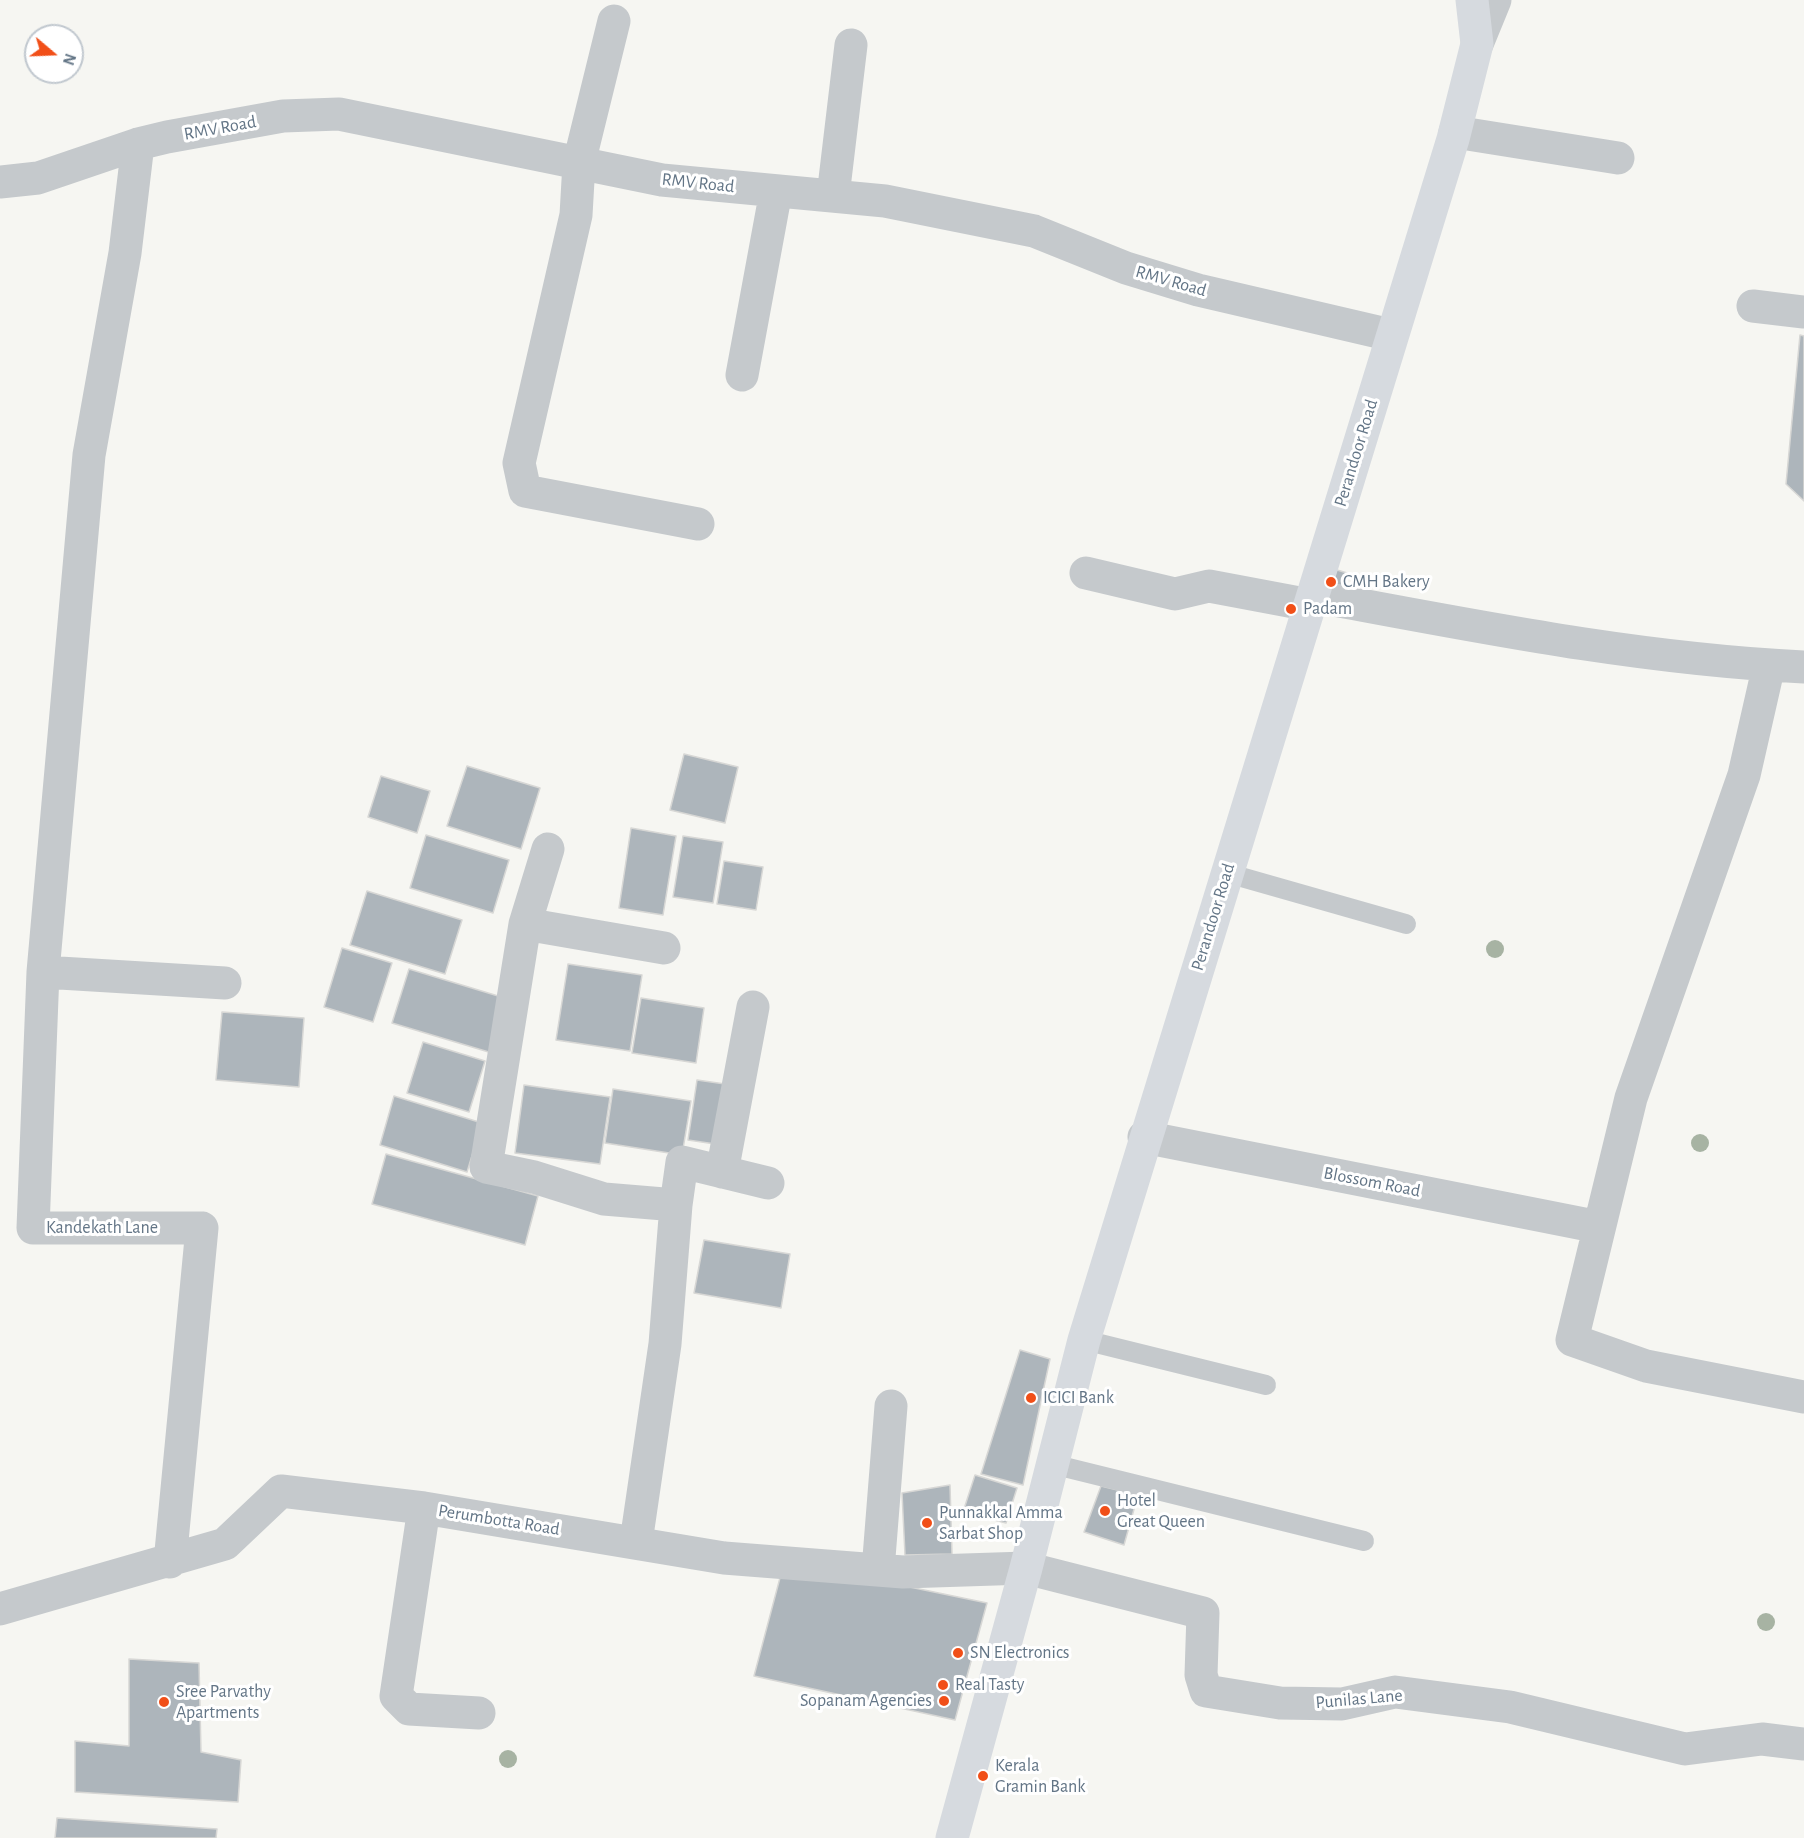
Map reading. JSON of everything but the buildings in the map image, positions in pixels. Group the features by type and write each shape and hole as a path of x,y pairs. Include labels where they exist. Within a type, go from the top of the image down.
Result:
{"main road":[{"name":"Perandoor Road","path":"952,1838 1026,1568 1084,1340 1144,1137 1455,132 1477,44 1472,0"}],"street":[{"path":"1477,44 1495,0"},
{"path":"614,21 579,163 576,215 519,463 525,491 698,524"},
{"path":"833,196 851,45"},
{"name":"RMV Road","path":"0,182 38,178 138,144 283,116 339,114 662,180 885,201 1034,231 1126,268 1198,290 1283,312 1391,334"},
{"path":"1455,132 1618,159"},
{"path":"138,144 125,253 89,454 43,972 225,983"},
{"path":"742,375 776,191"},
{"path":"1753,306 1804,312"},
{"path":"1086,573 1175,594 1209,586 1311,600 1551,640 1804,667"},
{"path":"1769,665 1744,775 1631,1098 1572,1340 1646,1366 1804,1397"},
{"path":"548,849 525,924 486,1167 534,1177 604,1199 675,1205"},
{"path":"525,924 664,948"},
{"name":"Kandekath Lane","path":"43,972 33,1228 202,1228 170,1562"},
{"path":"722,1172 753,1007"},
{"name":"Blossom Road","path":"1144,1137 1599,1227"},
{"path":"636,1542 665,1344 675,1205 682,1162 768,1183"},
{"path":"878,1570 891,1406"},
{"name":"Perumbotta Road","path":"0,1609 225,1545 281,1491 424,1508 724,1558 903,1572 1026,1568"},
{"path":"424,1508 396,1696 409,1709 480,1713"},
{"name":"Punilas Lane","path":"1026,1568 1203,1613 1201,1675 1206,1691 1290,1703 1342,1704 1395,1692 1510,1707 1685,1749 1762,1739 1804,1744"}],"lane":[{"path":"1227,873 1406,924"},
{"path":"1084,1340 1266,1385"},
{"path":"1052,1464 1364,1541"}],"place":[{"name":"CMH Bakery","path":"1331,582"},
{"name":"Padam","path":"1291,609"},
{"name":"ICICI Bank","path":"1031,1398"},
{"name":"Hotel Great Queen","path":"1105,1511"},
{"name":"Punnakkal Amma Sarbat Shop","path":"927,1523"},
{"name":"SN Electronics","path":"958,1653"},
{"name":"Real Tasty","path":"943,1685"},
{"name":"Sopanam Agencies","path":"944,1701"},
{"name":"Sree Parvathy Apartments","path":"164,1702"},
{"name":"Kerala Gramin Bank","path":"983,1776"}]}
